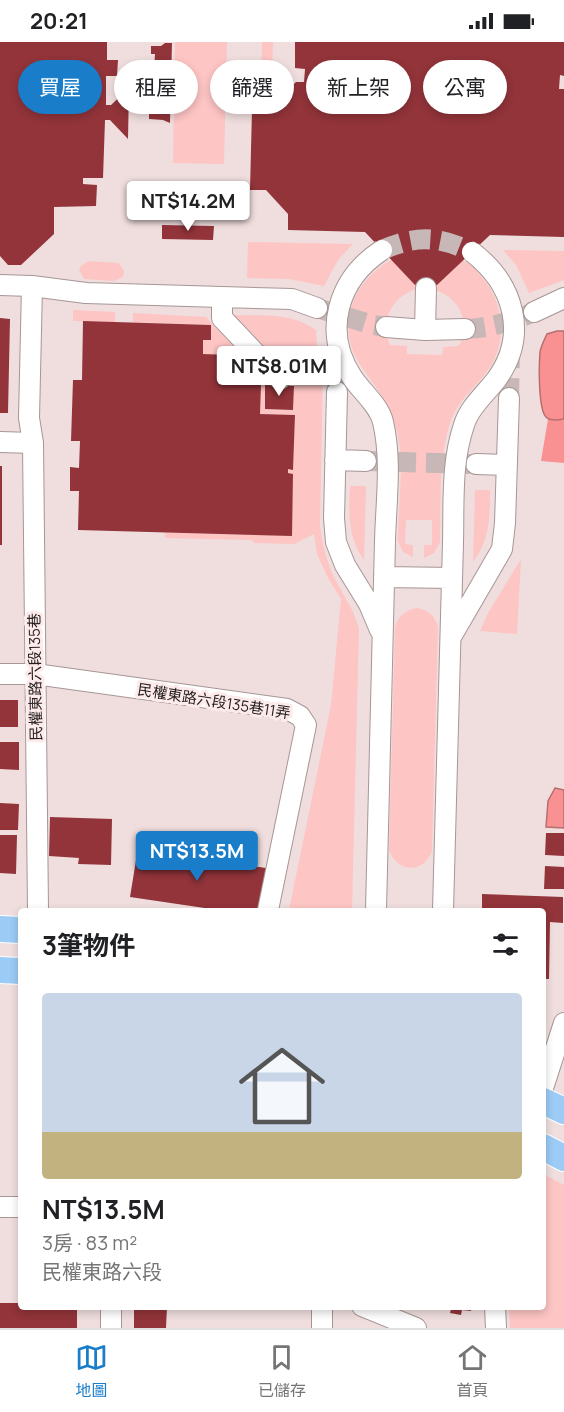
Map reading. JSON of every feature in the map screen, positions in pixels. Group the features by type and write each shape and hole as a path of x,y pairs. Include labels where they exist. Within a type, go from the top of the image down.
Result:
{"main road":[{"path":"0,929 18,930"},
{"path":"0,970 18,971"},
{"path":"546,1103 564,1112"},
{"path":"546,1149 564,1158"}],"street":[{"path":"376,908 387,455 382,419 352,377 343,360 338,343 337,325 339,306 345,289 355,273 382,250"},
{"path":"443,908 455,457 464,422 505,365 512,347 514,329 507,293 498,277 472,252"},
{"path":"0,285 32,286 86,293 292,298 317,308"},
{"name":"民權東路六段135巷","path":"32,286 28,418 33,443 38,908"},
{"path":"425,330 426,288"},
{"path":"222,297 222,318 280,380"},
{"path":"564,298 534,312 564,309"},
{"path":"386,327 425,330 465,329"},
{"path":"337,392 334,518 336,542 345,565 369,604 383,638"},
{"path":"450,639 502,549 509,398"},
{"path":"0,442 33,443"},
{"path":"335,460 366,461"},
{"path":"476,464 507,465"},
{"path":"384,576 452,578"},
{"name":"民權東路六段135巷11弄","path":"0,674 35,674 287,709 300,716 306,725 268,908"},
{"path":"546,1079 564,1023"},
{"path":"0,1207 18,1207"},
{"path":"111,1310 111,1328"},
{"path":"322,1310 322,1328"},
{"path":"373,1310 416,1328"},
{"path":"495,1310 496,1328"}],"shaded area":[{"path":"175,42 227,42 227,60 210,60 210,114 225,114 224,164 173,163 174,114 198,114 198,60 175,60"},
{"path":"262,42 273,42 272,60 262,60"},
{"path":"248,242 353,244 338,260 324,286 289,279 247,278"},
{"path":"503,250 564,251 564,280 529,293 516,265"},
{"path":"403,254 444,254 460,259 480,274 488,285 494,296 501,321 499,347 494,360 459,405 450,423 442,467 440,542 434,553 424,558 424,545 432,545 432,520 406,520 405,544 413,545 413,557 403,552 398,541 401,461 396,429 385,402 355,356 348,324 356,295 375,271 388,261","holes":["422,288 443,293 458,306 464,325 459,346 443,347 442,355 407,354 407,346 390,345 386,326 391,308 404,295 412,291"]},
{"path":"89,261 119,263 124,271 123,277 114,281 84,279 79,270"},
{"path":"73,310 115,312 115,322 73,321"},
{"path":"133,313 206,317 271,385 265,385 265,409 293,410 294,386 297,385 231,315 286,318 306,324 316,330 317,347 323,366 320,526 332,573 351,607 359,629 352,908 289,908 331,705 341,599 317,554 314,534 294,544 255,543 251,540 165,538 165,532 291,535 293,474 288,473 288,469 293,469 295,415 260,414 261,385 231,384 232,355 203,354 203,340 211,340 211,325 133,322"},
{"path":"564,331 564,419 555,420 546,417 543,412 539,366 540,350 547,334"},
{"path":"548,419 564,419 564,463 541,461"},
{"path":"350,486 366,486 364,560 354,542 352,533"},
{"path":"475,490 490,490 490,510 486,537 473,562"},
{"path":"521,559 517,634 480,631 488,613"},
{"path":"417,608 431,614 438,627 432,851 423,864 410,868 398,863 389,850 395,626 403,614"},
{"path":"555,788 564,790 564,828 546,827 548,801"},
{"path":"546,1176 564,1185 564,1328 510,1328 509,1310 546,1310"}],"building":[{"path":"0,42 107,42 107,60 114,60 114,76 106,76 106,105 114,102 114,114 128,114 128,139 110,120 105,120 103,178 83,178 83,184 97,185 96,206 54,207 54,234 21,265 8,265 0,256"},
{"path":"295,42 564,42 564,76 560,75 559,89 564,89 564,237 490,235 437,285 415,285 365,232 288,230 288,214 266,190 250,190 252,114 294,114 294,84 304,82 305,69 295,68"},
{"path":"165,43 172,43 172,60 155,60 155,54 151,54 151,46 161,46"},
{"path":"149,114 170,114 170,123 149,119"},
{"path":"162,225 214,226 213,240 162,239"},
{"path":"0,318 10,319 8,413 0,413"},
{"path":"83,321 211,325 211,340 203,340 203,354 232,355 231,384 261,385 260,414 295,415 293,470 288,469 288,473 293,474 292,536 78,530 79,491 70,491 70,467 79,468 80,441 71,441 73,380 82,380"},
{"path":"265,385 294,386 293,410 265,409"},
{"path":"0,466 2,466 2,545 0,545"},
{"path":"0,700 18,700 18,727 0,727"},
{"path":"0,742 19,742 19,770 0,769"},
{"path":"0,803 19,804 18,830 0,830"},
{"path":"50,817 112,819 111,865 78,864 79,858 49,856"},
{"path":"546,833 564,833 564,856 545,855"},
{"path":"0,835 17,835 16,874 0,873"},
{"path":"138,848 266,868 260,908 204,908 130,897"},
{"path":"545,866 564,867 564,889 544,889"},
{"path":"482,894 563,897 563,923 550,922 549,979 546,979 546,908 482,908"},
{"path":"0,1303 18,1303 18,1310 77,1310 77,1328 0,1328"},
{"path":"134,1310 167,1310 166,1328 134,1328"},
{"path":"451,1310 462,1310 461,1315 450,1313"}],"tunnel":[{"path":"382,250 406,242 427,239 449,243 472,252"},
{"path":"317,308 386,327"},
{"path":"465,329 500,324 534,312"},
{"path":"337,392 339,345"},
{"path":"509,398 510,351"},
{"path":"366,461 470,464"}]}
